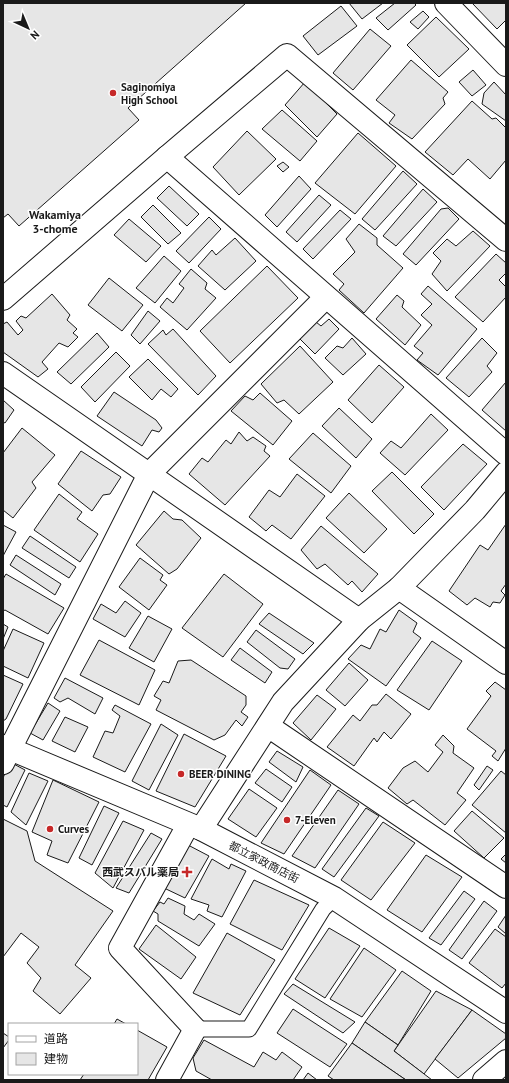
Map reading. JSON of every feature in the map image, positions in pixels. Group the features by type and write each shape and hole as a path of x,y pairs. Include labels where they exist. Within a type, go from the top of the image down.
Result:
{"street":[{"path":"446,3 506,65"},
{"path":"3,298 287,55 506,240"},
{"path":"167,157 506,454"},
{"path":"5,752 149,474 326,297"},
{"path":"3,373 359,620"},
{"path":"167,1080 195,1029 120,948 194,827 268,726 283,702 359,620 399,588 475,510 506,473"},
{"path":"399,588 506,663"},
{"path":"268,726 506,887"},
{"name":"都立家政商店街","path":"5,752 194,827 334,898 506,1012"},
{"path":"484,1080 506,1061"}],"lane":[{"path":"195,1029 249,1029 323,909 334,898"}],"building":[{"path":"3,3 58,3 3,53"},
{"name":"Saginomiya High School","path":"3,3 246,3 128,108 139,120 19,226 8,214 3,218"},
{"path":"349,3 383,3 362,19"},
{"path":"395,3 414,3 416,5 388,30 376,18"},
{"path":"472,3 506,3 506,20 497,29"},
{"path":"341,6 357,26 318,55 303,36"},
{"path":"423,11 429,17 418,29 410,22"},
{"path":"436,17 469,49 439,77 407,45"},
{"path":"370,29 391,46 353,90 333,73"},
{"path":"411,60 448,92 443,98 445,104 412,139 389,123 395,115 376,100"},
{"path":"473,70 486,85 472,96 459,82"},
{"path":"305,82 337,114 317,137 285,105"},
{"path":"494,82 506,95 506,121 482,104 484,93"},
{"path":"472,101 492,119 496,118 506,128 506,160 490,179 468,159 453,175 425,152"},
{"path":"282,110 317,141 300,161 262,129"},
{"path":"247,131 276,159 239,195 213,167"},
{"path":"358,133 396,166 355,214 315,183"},
{"path":"283,162 289,167 283,172 277,166"},
{"path":"403,171 417,184 375,230 362,219"},
{"path":"299,176 311,189 277,227 265,215"},
{"path":"169,186 199,214 187,226 157,198"},
{"path":"423,189 437,202 396,246 383,236"},
{"path":"319,195 331,205 297,242 286,232"},
{"path":"153,205 181,233 168,244 141,217"},
{"path":"448,208 459,219 416,265 403,254 441,209"},
{"path":"340,210 351,219 313,259 303,249"},
{"path":"209,217 221,229 189,263 176,251"},
{"path":"129,219 161,246 146,262 114,235"},
{"path":"359,224 377,238 377,245 403,268 364,313 339,290 344,284 333,274 355,252 346,239"},
{"path":"473,231 490,246 447,291 432,274 441,261 433,253 447,239 456,246"},
{"path":"235,238 256,261 225,290 198,266 212,250 216,255"},
{"path":"496,254 506,263 506,273 499,280 506,287 506,297 483,322 455,297"},
{"path":"164,256 181,271 155,303 136,288"},
{"path":"267,266 298,298 230,363 200,331"},
{"path":"191,269 207,283 205,289 216,298 187,330 160,307 167,298 173,303 184,288 179,284"},
{"path":"109,278 143,305 122,331 88,305"},
{"path":"428,286 477,329 438,375 417,360 423,353 414,346 432,325 421,315 432,304 421,294"},
{"path":"52,294 70,315 67,320 77,329 73,333 78,337 68,347 59,343 42,362 48,369 38,377 3,352 3,324 7,322 18,335 23,330 16,321 21,316 26,318"},
{"path":"397,295 404,301 402,307 421,325 405,345 376,319"},
{"path":"148,311 160,321 140,344 131,335"},
{"path":"329,319 339,329 315,354 300,339 316,322 321,326"},
{"path":"173,329 216,376 198,395 148,344 163,330 166,335"},
{"path":"97,333 109,347 71,384 57,372"},
{"path":"352,338 366,354 343,375 325,358 337,346 343,348"},
{"path":"482,338 497,353 487,366 492,372 469,397 446,378"},
{"path":"300,346 333,382 299,414 284,400 277,403 261,384"},
{"path":"116,352 130,366 95,402 81,387"},
{"path":"148,359 178,389 171,397 161,389 152,400 129,377"},
{"path":"379,365 404,387 372,423 348,400"},
{"path":"506,382 506,431 482,410"},
{"path":"114,392 156,420 162,428 159,432 152,430 142,446 97,416"},
{"path":"260,393 292,421 273,445 231,411 245,396 253,400"},
{"path":"3,400 14,410 5,423 3,422"},
{"path":"339,408 372,439 356,458 322,426"},
{"path":"431,414 448,430 405,475 380,453 391,441 401,448"},
{"path":"22,428 55,455 32,482 36,488 13,518 3,510 3,453"},
{"path":"239,432 247,441 253,437 266,446 264,451 270,456 225,505 189,474 202,458 208,462 226,440 231,444"},
{"path":"313,433 351,466 331,493 289,459"},
{"path":"463,444 487,464 444,510 421,487"},
{"path":"81,451 121,477 110,494 103,495 92,511 58,484"},
{"path":"392,472 434,514 414,534 372,491"},
{"path":"297,474 325,496 291,539 272,525 266,531 249,517 269,490 280,497"},
{"path":"349,493 387,529 364,553 326,518"},
{"path":"59,494 82,512 77,519 98,534 80,562 34,530"},
{"path":"164,511 173,519 182,520 201,538 177,569 169,574 136,545"},
{"path":"506,524 506,584 501,591 505,595 500,603 493,602 490,607 475,598 467,605 449,591 480,545 488,550"},
{"path":"3,525 16,532 3,556"},
{"path":"321,526 378,574 362,592 352,581 348,585 325,564 317,569 301,550"},
{"path":"30,536 76,567 69,578 22,548"},
{"path":"16,555 61,584 55,595 10,565"},
{"path":"140,558 163,575 160,580 167,585 149,610 119,587"},
{"path":"6,574 64,608 48,634 5,610 3,611 3,579"},
{"path":"224,574 263,604 223,657 182,628"},
{"path":"125,601 141,613 125,637 93,619 101,604 116,613"},
{"path":"399,610 417,623 413,632 421,638 386,686 348,659 361,645 370,649 380,629 386,632"},
{"path":"269,613 314,643 303,654 259,624"},
{"path":"148,616 172,629 154,662 129,648"},
{"path":"3,624 8,627 3,639"},
{"path":"13,629 44,643 28,678 3,666 3,651"},
{"path":"256,630 295,659 288,669 280,668 247,642"},
{"path":"99,640 155,670 139,705 80,675"},
{"path":"432,641 462,661 429,710 397,690"},
{"path":"240,648 272,672 265,683 231,660"},
{"path":"191,660 246,696 246,705 241,712 248,717 242,726 236,720 225,735 214,740 156,710 161,700 154,696 163,681 169,683 178,661"},
{"path":"349,663 368,680 345,706 326,690"},
{"path":"3,675 23,684 6,719 3,721"},
{"path":"65,678 103,698 95,714 68,698 60,702 54,698"},
{"path":"495,682 506,690 506,748 498,761 492,756 496,751 467,729 491,696 486,691"},
{"path":"386,694 411,714 391,739 384,732 377,742 374,738 354,766 327,747 353,715 360,721 372,705 377,705"},
{"path":"317,695 336,709 311,740 293,723"},
{"path":"48,703 60,711 43,740 30,733"},
{"path":"115,705 151,724 125,772 93,757 105,731 113,733 120,716 112,710"},
{"path":"65,717 88,727 75,752 52,741"},
{"path":"161,724 178,735 149,790 132,781"},
{"path":"184,734 226,756 195,807 156,791"},
{"path":"443,735 454,746 453,753 474,768 457,793 466,800 445,825 413,800 407,804 388,788 403,768 415,761 428,772 443,752 435,745"},
{"path":"277,751 303,767 296,782 269,762"},
{"path":"10,762 25,770 7,807 3,805 3,778"},
{"path":"487,766 493,770 479,790 474,785"},
{"path":"266,769 292,787 282,802 255,783"},
{"path":"310,770 331,785 284,854 261,843"},
{"path":"501,771 506,775 506,833 472,805"},
{"path":"29,773 48,781 26,825 11,812"},
{"path":"53,780 99,802 68,863 47,855 52,841 32,832"},
{"path":"249,789 277,808 256,837 228,819"},
{"path":"338,790 359,804 315,868 292,856"},
{"path":"104,806 119,813 92,865 79,858"},
{"path":"366,808 379,816 334,877 322,869"},
{"path":"472,811 504,838 484,858 454,831"},
{"path":"3,819 27,831 35,861 113,911 75,965 91,978 60,1014 33,991 41,978 27,963 39,947 21,933 3,957"},
{"path":"123,821 144,830 113,888 95,873"},
{"path":"383,822 415,843 371,900 341,880"},
{"path":"151,833 162,839 129,893 116,888"},
{"path":"188,845 209,856 185,898 164,888"},
{"path":"506,854 506,863 501,859"},
{"path":"426,855 462,877 422,932 387,910"},
{"path":"212,859 229,869 231,864 246,871 222,917 207,911 209,905 191,899"},
{"path":"254,880 309,905 282,950 230,924"},
{"path":"464,891 475,899 441,945 429,938"},
{"path":"168,898 185,906 184,914 194,920 199,914 215,924 199,946 158,921 158,914 153,911 160,902 164,904"},
{"path":"484,901 497,911 462,959 449,950"},
{"path":"506,915 506,934 498,927"},
{"path":"156,925 196,957 181,979 139,949"},
{"path":"329,928 360,946 325,998 295,979"},
{"path":"495,929 506,937 506,983 502,988 469,963"},
{"path":"227,933 275,960 240,1015 193,993"},
{"path":"364,948 396,970 362,1017 330,999"},
{"path":"402,971 431,991 398,1045 365,1022"},
{"path":"293,984 355,1022 343,1033 284,994"},
{"path":"436,991 472,1010 424,1074 394,1051"},
{"path":"293,1009 347,1044 330,1067 277,1033"},
{"path":"472,1010 506,1034 506,1038 458,1078 435,1059"},
{"path":"117,1019 124,1023 115,1023"},
{"path":"365,1022 398,1045 394,1051 432,1080 406,1080 352,1043"},
{"path":"138,1031 167,1047 148,1080 80,1080 83,1075 138,1075"},
{"path":"3,1033 8,1036 8,1041 3,1048"},
{"path":"204,1040 254,1067 263,1052 276,1060 282,1052 302,1067 293,1080 212,1080 196,1071 193,1058"},
{"path":"352,1043 406,1080 334,1080 328,1076"},
{"path":"308,1073 317,1080 303,1080"}],"place":[{"name":"Saginomiya High School","path":"113,93"},
{"name":"BEER DINING","path":"181,774"},
{"name":"7-Eleven","path":"287,820"},
{"name":"Curves","path":"50,829"},
{"name":"西武スバル薬局","path":"187,872"}],"district":[{"name":"Wakamiya 3-chome","path":"55,222"}]}
